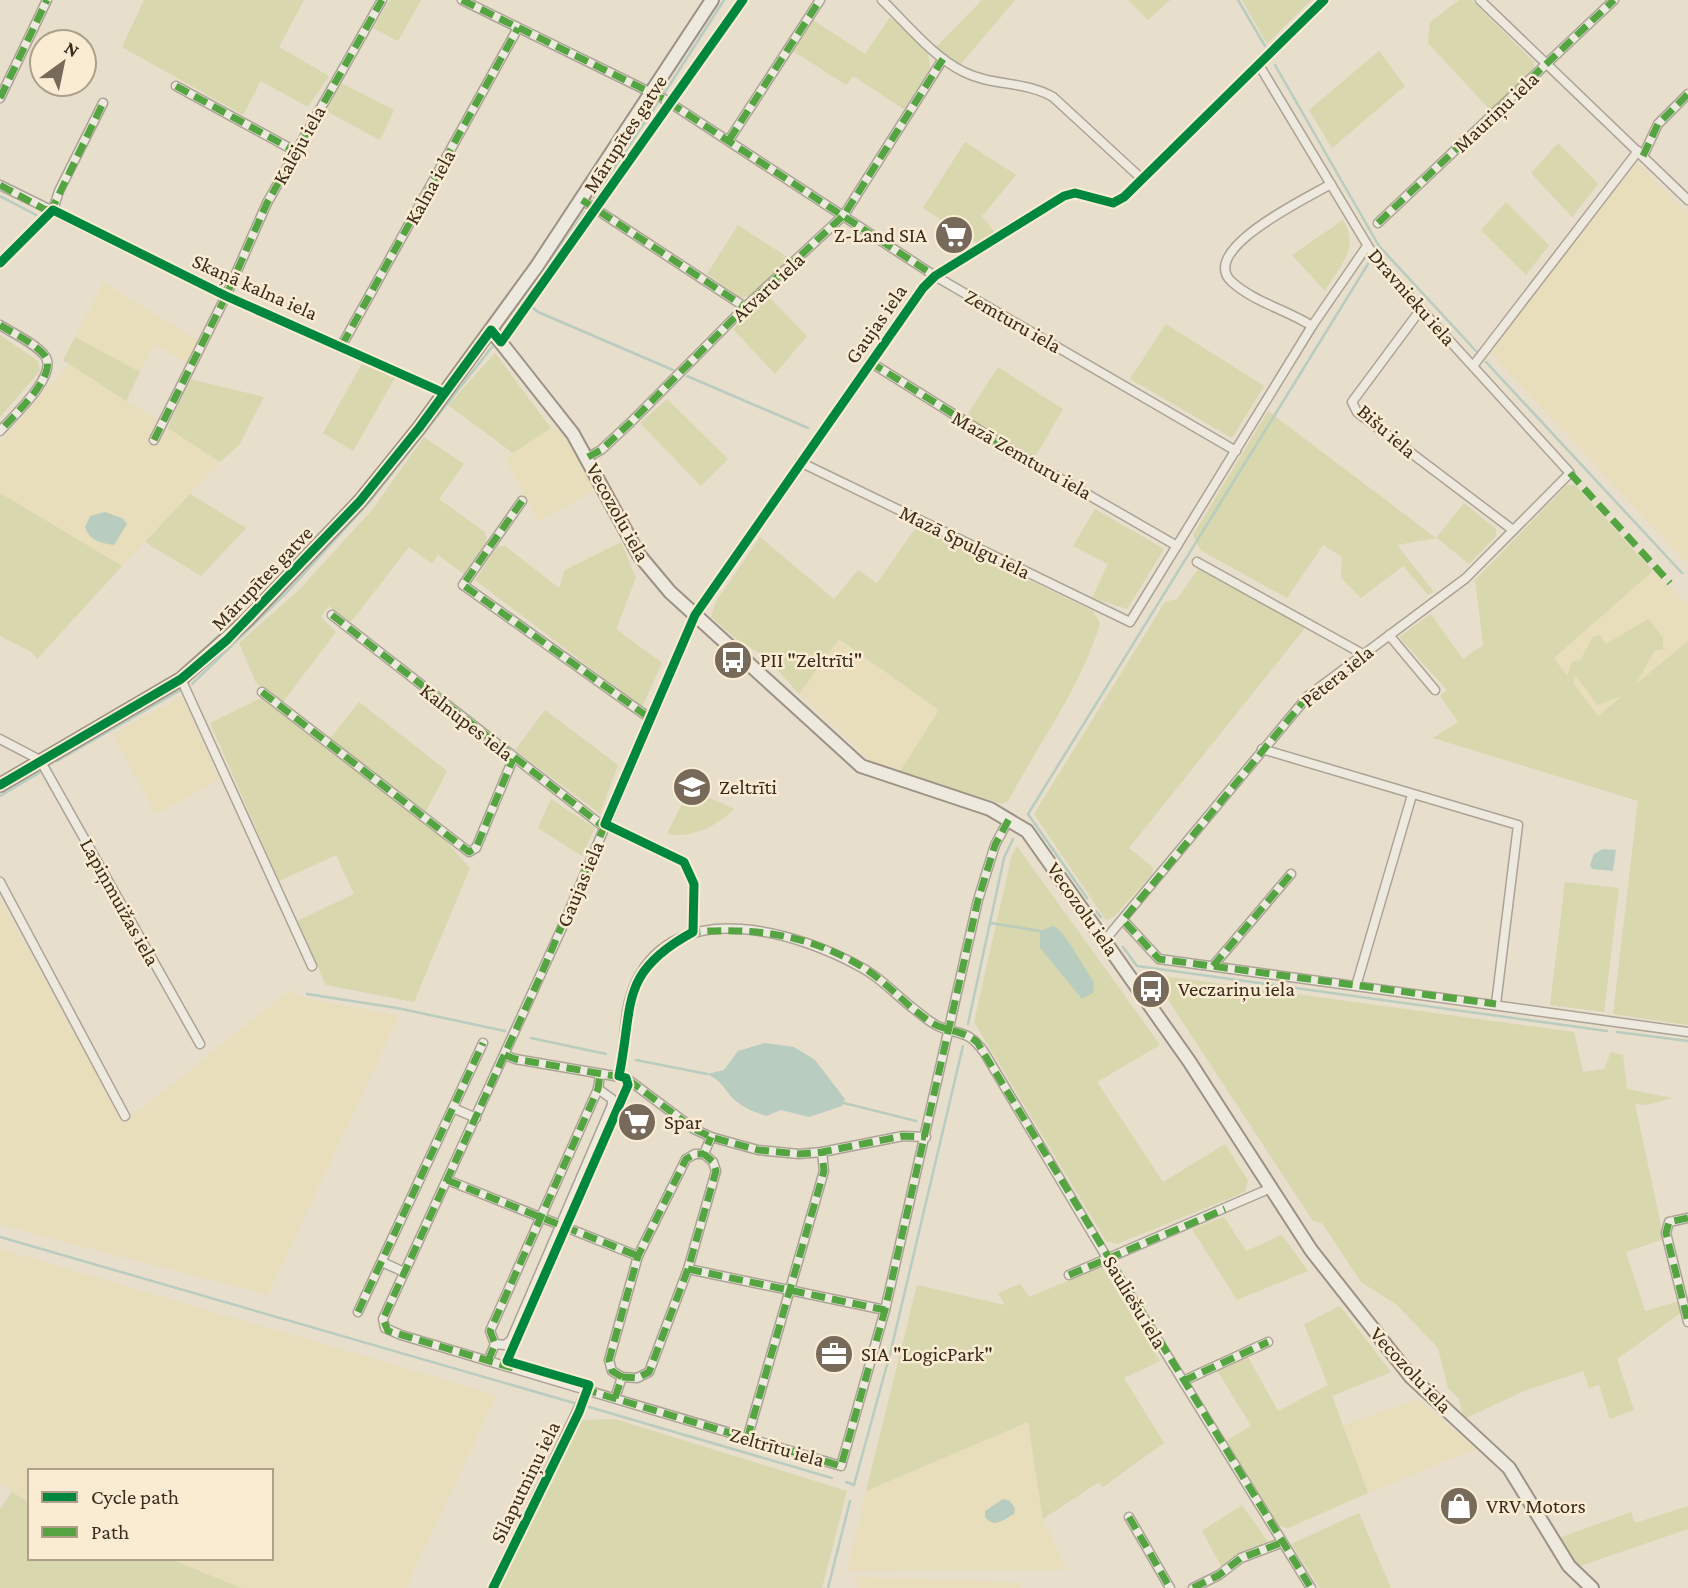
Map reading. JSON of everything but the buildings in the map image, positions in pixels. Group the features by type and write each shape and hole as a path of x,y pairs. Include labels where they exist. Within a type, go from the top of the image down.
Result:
{"street":[{"path":"0,98 47,0"},
{"name":"Kalēju iela","path":"154,440 226,296 267,203 382,0"},
{"name":"Zemturu iela","path":"462,0 652,94 730,140 935,276 1236,451"},
{"name":"Mārupītes gatve","path":"0,785 181,679 227,640 304,562 374,484 491,330 582,200 712,0"},
{"path":"730,140 820,0"},
{"path":"882,0 943,59 965,73 1041,90 1053,97 1142,179"},
{"name":"Gaujas iela","path":"388,1331 383,1319 505,1055 695,615 870,362 923,288 935,276 1064,196 1075,193 1113,204 1142,179 1324,0"},
{"path":"1480,0 1688,200"},
{"name":"Mauriņu iela","path":"1378,223 1614,0"},
{"name":"Kalna iela","path":"342,345 518,28"},
{"name":"Atvaru iela","path":"588,457 601,450 631,422 745,307 844,215 943,59"},
{"name":"Dravnieku iela","path":"1259,65 1367,247 1570,473"},
{"path":"176,86 295,151"},
{"path":"1473,366 1640,153 1658,124 1688,94"},
{"path":"0,263 53,210 59,191 103,103"},
{"path":"1312,326 1229,281 1225,266 1227,258 1251,231 1331,184"},
{"name":"Skaņā kalna iela","path":"0,185 44,209 53,210 226,296 342,345 444,393"},
{"path":"582,200 745,307"},
{"path":"1177,546 1312,326 1367,247"},
{"name":"Bišu iela","path":"1421,309 1352,402 1357,412 1513,530"},
{"path":"0,325 40,352 47,359 49,368 39,387 0,431"},
{"name":"Vecozolu iela","path":"491,330 588,457 639,555 653,575 695,615 861,766 983,807 1027,831 1189,1061 1311,1250 1411,1377 1509,1468 1569,1566 1586,1587"},
{"name":"Mazā Zemturu iela","path":"870,362 1014,452 1177,546"},
{"name":"Mazā Spulgu iela","path":"800,462 1130,622 1177,546"},
{"name":"Pētera iela","path":"1105,940 1308,696 1361,653 1466,578 1570,473"},
{"path":"522,501 463,585 651,719"},
{"path":"1197,562 1361,653"},
{"name":"Kalnupes iela","path":"332,615 513,759 605,825 684,862 694,884 693,932"},
{"path":"1389,635 1435,690"},
{"path":"181,679 312,966"},
{"path":"262,692 469,852 476,848 513,759"},
{"path":"0,739 40,760"},
{"path":"1262,749 1518,825 1496,1004"},
{"name":"Lapiņmuižas iela","path":"40,760 200,1044"},
{"path":"1356,986 1412,795"},
{"name":"Zeltrītu iela","path":"388,1331 841,1466 885,1310 987,870 1009,819"},
{"path":"1213,966 1290,874"},
{"path":"0,882 125,1116"},
{"path":"1123,920 1159,959 1688,1032"},
{"path":"620,1076 627,1014 635,984 651,960 693,932 761,931 811,942 867,971 930,1022 949,1029"},
{"name":"Sauliešu iela","path":"949,1029 970,1036 984,1052 1107,1258 1311,1588"},
{"path":"358,1312 483,1043"},
{"path":"505,1055 620,1076 642,1088 694,1129 711,1137 758,1150 799,1154 903,1136 926,1137"},
{"path":"488,1361 495,1344 490,1331 538,1216 598,1089 600,1074"},
{"path":"495,1344 505,1345 511,1340 612,1105 612,1100 598,1089"},
{"path":"453,1108 476,1118"},
{"path":"704,1154 711,1137"},
{"path":"747,1439 824,1171 822,1152"},
{"path":"695,1154 704,1154 713,1162 716,1171 688,1269 649,1372 637,1378 622,1377 612,1371 608,1360 638,1256 686,1159 695,1154"},
{"path":"447,1180 638,1256"},
{"path":"1069,1275 1271,1188"},
{"path":"1688,1218 1669,1222 1666,1233 1688,1322"},
{"path":"382,1262 404,1272"},
{"path":"688,1269 885,1310"},
{"path":"1183,1381 1268,1342"},
{"path":"614,1398 622,1377"},
{"name":"Silaputniņu iela","path":"493,1588 587,1390"},
{"path":"1129,1517 1170,1588"},
{"path":"1193,1588 1219,1575 1241,1558 1281,1543"}],"shaded area":[{"path":"1637,163 1688,214 1688,565 1489,351"},
{"path":"103,282 198,340 187,364 155,344 140,372 75,337"},
{"path":"70,363 220,462 122,566 0,493 0,442"},
{"path":"555,425 588,469 598,489 539,521 505,459"},
{"path":"105,512 122,518 127,524 114,545 96,540 85,527 90,516"},
{"path":"1653,571 1688,605 1688,641 1598,716 1553,658"},
{"path":"838,639 939,710 899,773 875,765 800,694"},
{"path":"182,696 219,779 156,815 113,734"},
{"path":"1603,849 1616,850 1613,871 1592,869 1590,865 1594,854"},
{"path":"0,899 124,1123 289,990 301,997 399,1016 268,1295 0,1225"},
{"path":"1053,926 1068,942 1094,982 1093,993 1082,999 1040,948 1040,931"},
{"path":"765,1043 794,1047 815,1060 845,1099 842,1106 809,1117 781,1110 766,1116 740,1104 718,1081 707,1074 724,1070 738,1051"},
{"path":"0,1249 497,1395 406,1588 241,1588 173,1560 273,1560 273,1469 28,1469 28,1502 0,1484"},
{"path":"1418,1399 1476,1449 1368,1493 1343,1425"},
{"path":"1028,1422 1043,1519 1068,1570 847,1571 866,1491"},
{"path":"1003,1499 1010,1501 1015,1508 1014,1514 999,1522 988,1521 985,1511"},
{"path":"855,1577 1019,1582 1022,1588 858,1588"}],"green space":[{"path":"144,0 304,0 279,47 329,76 308,107 261,81 243,115 122,47"},
{"path":"390,0 421,0 398,41 373,28"},
{"path":"982,0 1015,0 960,65 936,47"},
{"path":"1128,0 1170,0 1148,20"},
{"path":"1242,0 1311,0 1267,44"},
{"path":"1459,0 1472,0 1534,62 1534,73 1492,112 1428,43 1430,22"},
{"path":"890,17 928,53 931,72 905,110 853,76 846,85 793,51 813,20 865,54"},
{"path":"1379,51 1405,86 1332,148 1309,110"},
{"path":"341,83 394,110 380,140 326,111"},
{"path":"965,142 1016,175 982,216 995,233 977,243 923,208"},
{"path":"1558,143 1598,184 1572,217 1531,173"},
{"path":"1506,202 1549,245 1526,275 1481,230"},
{"path":"1343,220 1348,230 1349,248 1342,265 1325,291 1292,255"},
{"path":"738,225 790,259 752,295 741,298 707,274"},
{"path":"768,296 807,336 775,374 733,329"},
{"path":"1166,324 1264,386 1232,438 1130,379"},
{"path":"0,335 38,361 40,371 0,417"},
{"path":"75,337 140,372 126,401 63,360"},
{"path":"495,353 551,428 513,453 448,405"},
{"path":"362,364 395,378 353,451 323,433"},
{"path":"998,367 1063,409 1035,457 966,417"},
{"path":"189,379 264,397 239,445 220,462 168,428"},
{"path":"667,399 728,459 701,486 640,423"},
{"path":"1268,411 1436,538 1464,503 1496,529 1496,536 1469,564 1437,538 1397,545 1434,592 1428,595 1403,566 1361,598 1341,578 1342,557 1323,545 1287,598 1200,550 1193,535"},
{"path":"424,437 464,464 439,499 486,533 487,543 464,574 438,555 432,564 409,547 351,622 328,606 321,617 336,632 283,702 256,683 239,643 299,590 372,510"},
{"path":"1567,485 1575,485 1653,571 1554,658 1567,676 1572,662 1581,659 1592,638 1600,635 1606,644 1648,619 1663,637 1663,650 1655,650 1636,684 1688,641 1688,1025 1613,1014 1638,801 1433,738 1458,722 1440,696 1447,690 1399,637 1431,614 1463,659 1483,645 1475,580","holes":["1576,676 1597,705 1622,696 1598,716 1573,683"]},
{"path":"0,493 122,566 37,659 32,652 0,636"},
{"path":"190,494 246,528 201,576 145,542"},
{"path":"1095,509 1164,549 1127,609 1092,598 1108,564 1073,546"},
{"path":"917,526 1093,611 1100,623 1071,692 1008,801 1002,804 899,773 939,710 839,639 799,694 767,658 735,638 711,617 715,603 760,537 834,599 858,570 877,583"},
{"path":"621,542 636,578 616,629 662,663 642,707 475,580 497,547 505,546 559,588 565,570"},
{"path":"1199,568 1305,628 1129,848 1153,867 1152,874 1114,917 1106,920 1034,814 1165,602 1177,599"},
{"path":"263,697 442,837 470,868 414,1002 326,985 297,921 354,894 336,855 279,881 210,723"},
{"path":"359,702 447,771 424,815 329,740"},
{"path":"545,710 618,765 600,814 515,750"},
{"path":"695,791 734,809 705,829 688,834 669,835 668,832 688,792"},
{"path":"551,799 595,828 582,856 538,828"},
{"path":"1017,846 1160,1045 1097,1082 1163,1182 1225,1144 1248,1181 1245,1192 1117,1244 1106,1241 974,1022 1012,854"},
{"path":"1565,882 1619,888 1604,1012 1550,1005"},
{"path":"1164,976 1574,1032 1583,1072 1604,1069 1611,1052 1623,1055 1627,1089 1672,1098 1647,1105 1635,1104 1664,1239 1626,1252 1645,1311 1680,1301 1682,1312 1617,1359 1634,1410 1610,1419 1599,1385 1589,1388 1583,1371 1524,1391 1464,1419 1459,1399 1448,1388 1438,1348 1397,1305 1361,1282 1322,1223 1313,1221 1159,986"},
{"path":"1224,1217 1246,1251 1282,1235 1308,1271 1237,1300 1192,1229"},
{"path":"1102,1267 1160,1361 1124,1378 1164,1443 1103,1487 1099,1482 1043,1519 1028,1422 866,1491 917,1285 1005,1305 998,1293 1020,1284 1029,1297"},
{"path":"1340,1306 1391,1372 1332,1396 1368,1493 1288,1528 1277,1525 1226,1441 1251,1426 1217,1370 1248,1357 1278,1411 1328,1385 1304,1324"},
{"path":"615,1419 847,1491 822,1588 499,1588 582,1420"},
{"path":"12,1492 28,1502 28,1560 173,1560 241,1588 0,1588 0,1509"},
{"path":"1242,1505 1269,1543 1221,1566 1202,1531"},
{"path":"1688,1506 1688,1529 1577,1567 1559,1538 1631,1512 1635,1523"},
{"path":"1359,1513 1391,1588 1320,1588 1291,1544"}],"waterway":[{"path":"665,92 724,0"},
{"path":"1238,0 1265,46"},
{"path":"1275,65 1379,246 1476,351"},
{"path":"594,198 657,104"},
{"path":"0,196 36,215"},
{"path":"506,326 585,212"},
{"path":"1087,898 1028,814 1368,264"},
{"path":"524,300 538,312 673,370"},
{"path":"192,684 289,590 371,500 492,347"},
{"path":"1486,362 1682,573"},
{"path":"687,376 808,428"},
{"path":"57,761 179,691"},
{"path":"0,796 39,773"},
{"path":"968,1024 1004,858 1013,839"},
{"path":"1096,911 1101,917"},
{"path":"991,923 1040,931"},
{"path":"1123,947 1137,966 1607,1031"},
{"path":"307,994 397,1008 505,1031"},
{"path":"1617,1032 1688,1041"},
{"path":"531,1038 606,1054"},
{"path":"846,1482 854,1485 891,1350 963,1046"},
{"path":"636,1060 707,1074"},
{"path":"844,1103 916,1121"},
{"path":"0,1237 574,1403"},
{"path":"589,1407 832,1478"},
{"path":"828,1588 850,1501"}],"marked path":[{"path":"0,98 47,0"},
{"path":"154,440 226,296 267,203 382,0"},
{"path":"462,0 664,99 935,276"},
{"path":"729,140 820,0"},
{"path":"1378,223 1614,0"},
{"path":"342,345 518,28"},
{"path":"588,457 601,450 631,422 745,307 844,215 943,59"},
{"path":"176,86 295,151"},
{"path":"1643,156 1658,124 1688,94"},
{"path":"50,213 103,103"},
{"path":"0,185 44,209 55,211"},
{"path":"582,200 745,307"},
{"path":"0,325 36,347 45,356 48,364 40,384 0,431"},
{"path":"870,362 1014,452"},
{"path":"1570,473 1670,583"},
{"path":"522,501 463,585 651,719"},
{"path":"332,615 604,827"},
{"path":"262,692 469,852 476,848 513,759"},
{"path":"1308,696 1123,920 1159,959 1496,1004"},
{"path":"513,1368 388,1331 383,1319 540,977 608,818"},
{"path":"583,1389 841,1466 885,1310 978,900 995,845 1009,819"},
{"path":"1213,966 1291,874"},
{"path":"687,935 693,932 739,931 805,941 847,958 883,982 929,1021 977,1042 1311,1588"},
{"path":"358,1312 483,1043"},
{"path":"505,1055 626,1078 694,1129 711,1137 758,1150 799,1154 903,1136 926,1137"},
{"path":"488,1361 495,1344 490,1331 598,1089 600,1074"},
{"path":"615,1398 622,1377 637,1378 649,1372 688,1269 716,1171 713,1162 704,1154 711,1137"},
{"path":"747,1439 824,1171 822,1152"},
{"path":"622,1377 612,1371 609,1360 638,1256 686,1159 695,1154 704,1154"},
{"path":"447,1180 638,1256"},
{"path":"1069,1275 1225,1209"},
{"path":"1688,1218 1669,1222 1666,1233 1688,1322"},
{"path":"688,1269 885,1310"},
{"path":"1183,1381 1268,1342"},
{"path":"1129,1517 1170,1588"},
{"path":"1193,1588 1219,1575 1241,1558 1281,1543"}],"cycle path":[{"path":"0,785 181,679 227,640 360,501 419,428 491,330 501,342 743,0"},
{"path":"493,1588 579,1412 589,1385 507,1361 628,1085 626,1078 619,1076 634,992 652,962 693,932 694,884 684,862 605,824 695,615 923,288 935,276 1064,196 1075,193 1113,203 1124,197 1324,0"},
{"path":"0,263 53,210 226,296 444,393"}],"place":[{"name":"Z-Land SIA","path":"954,235"},
{"name":"PII \"Zeltrīti\"","path":"733,660"},
{"name":"Zeltrīti","path":"692,787"},
{"name":"Veczariņu iela","path":"1151,989"},
{"name":"Spar","path":"637,1122"},
{"name":"SIA \"LogicPark\"","path":"834,1354"},
{"name":"VRV Motors","path":"1459,1506"}]}
